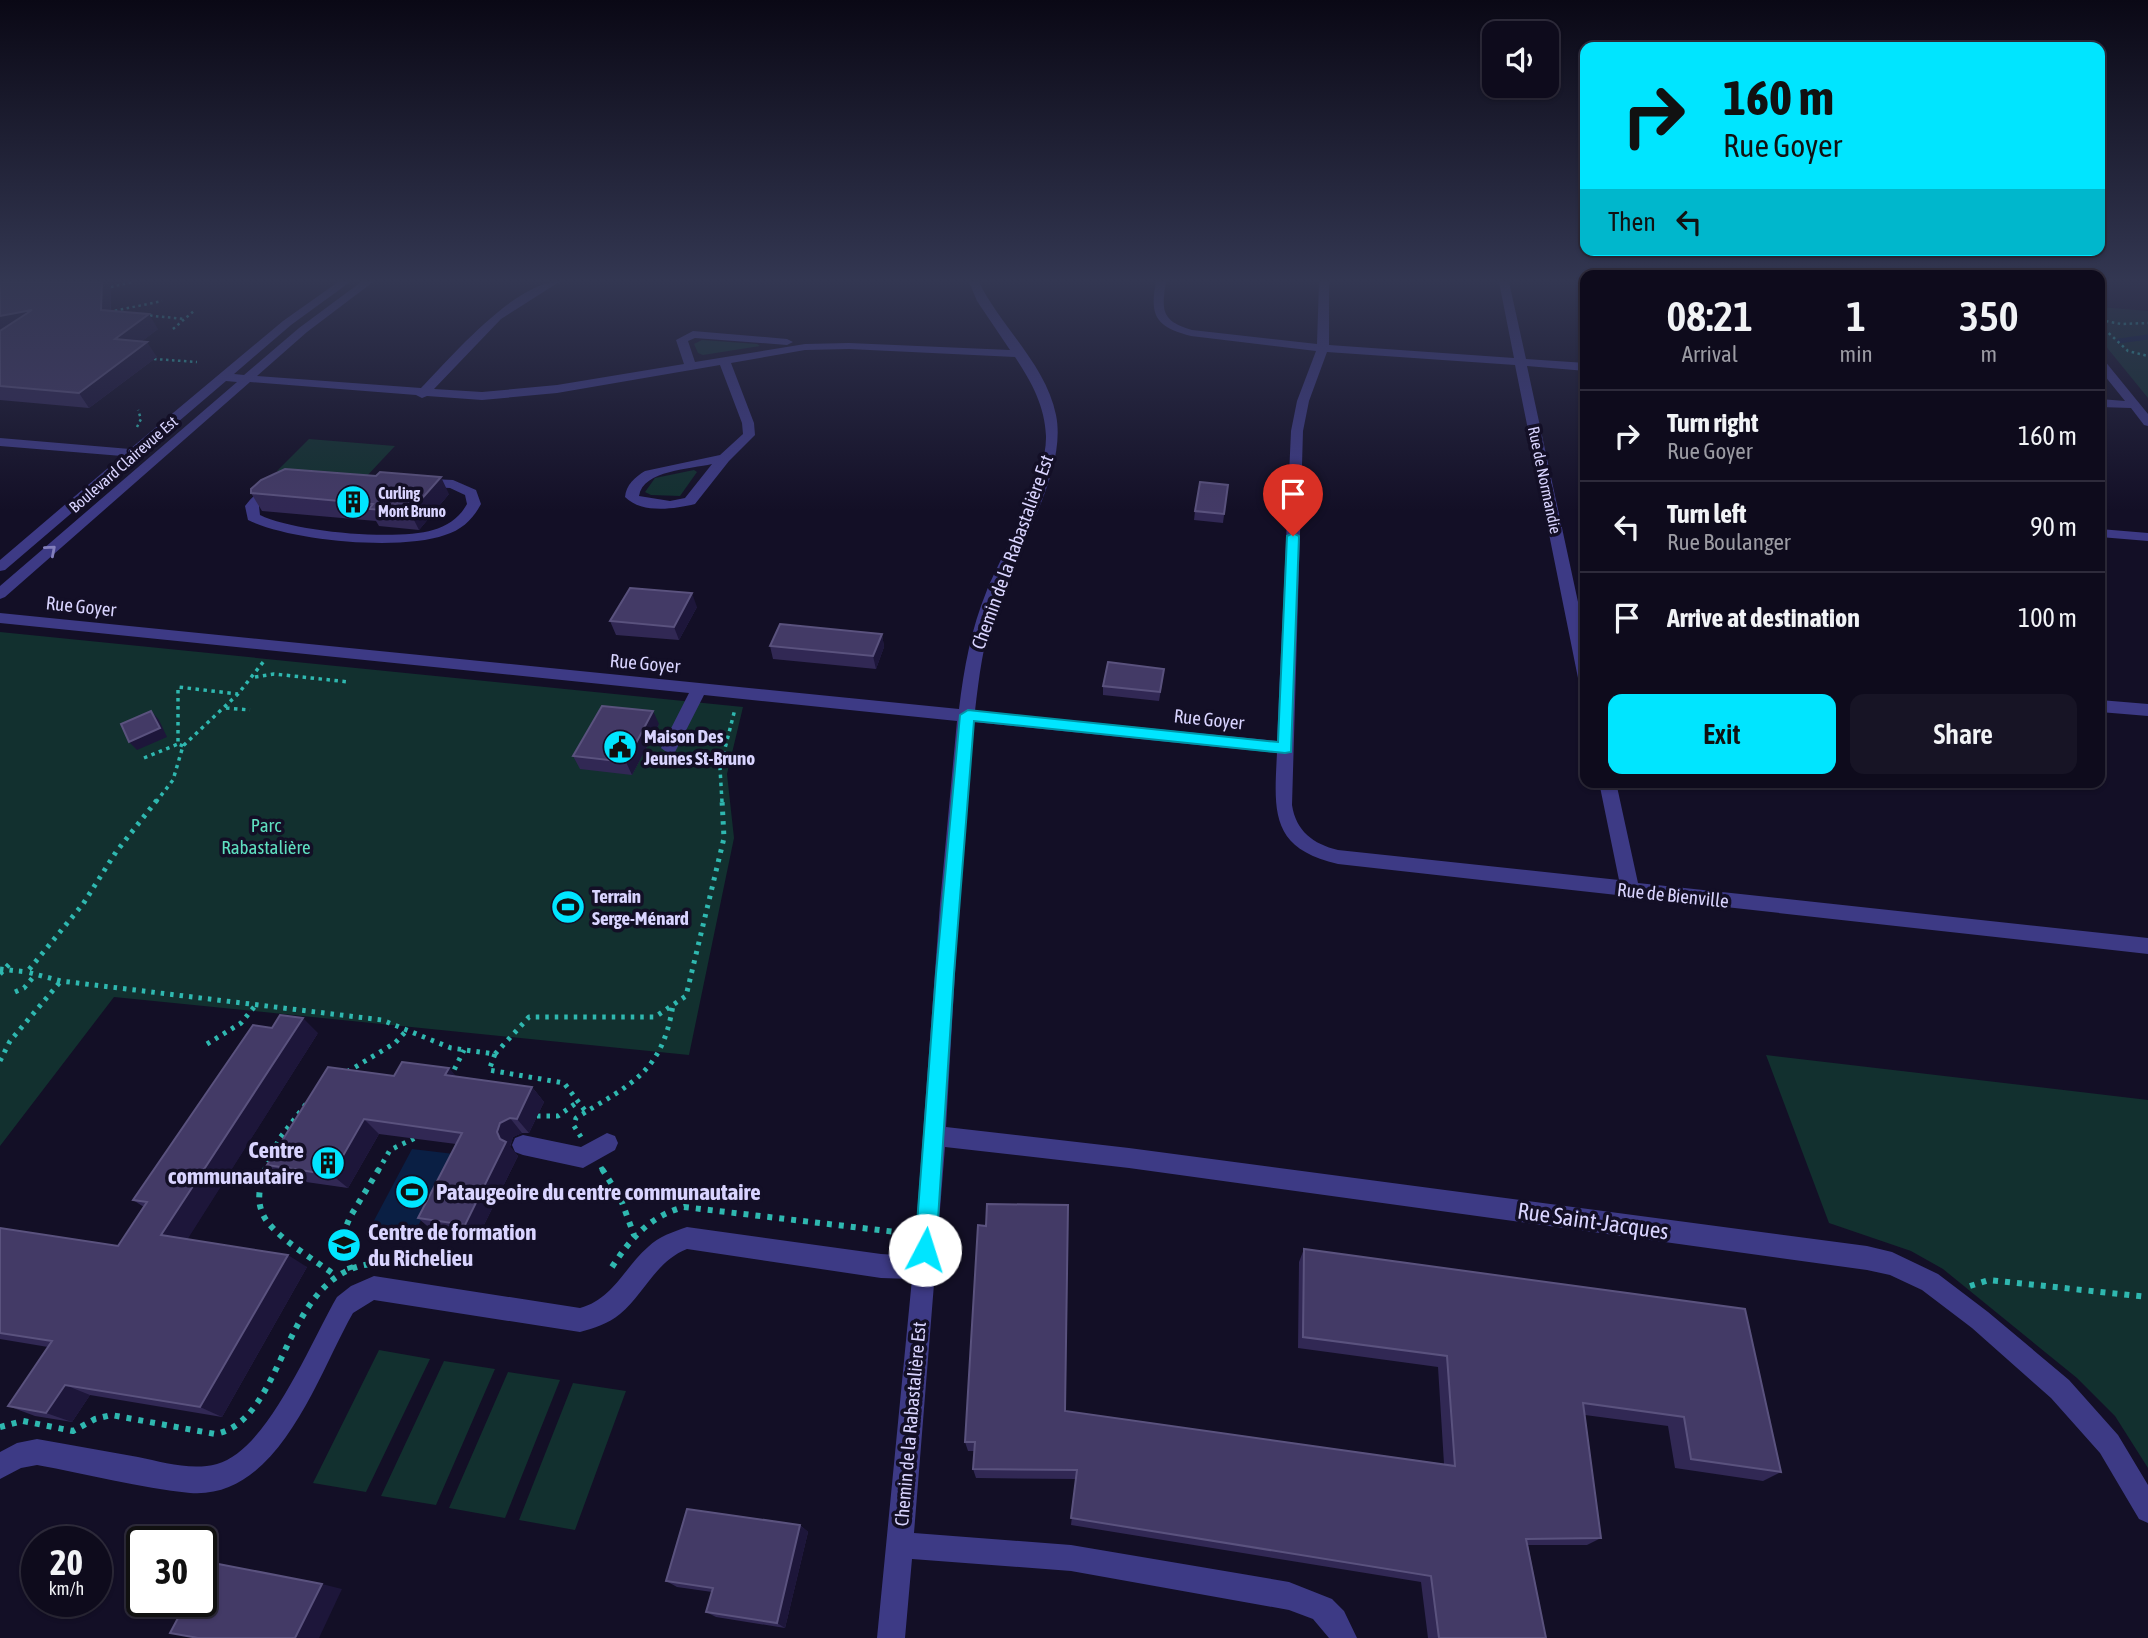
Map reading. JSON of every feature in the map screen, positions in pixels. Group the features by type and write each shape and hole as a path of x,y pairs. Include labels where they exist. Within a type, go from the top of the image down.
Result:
{"street":[{"name":"Boulevard Clairevue Est","path":"0,567 246,358"},
{"name":"Boulevard Clairevue Est","path":"0,594 270,358"},
{"path":"422,394 457,358"},
{"path":"688,358 690,365"},
{"path":"224,377 475,396 520,393 728,358"},
{"name":"Chemin de la Rabastalière Est","path":"891,1638 973,662 981,628 1039,489 1050,453 1052,435 1048,412 1038,386 1022,358"},
{"name":"Rue de Bienville","path":"1319,358 1303,401 1297,431 1283,806 1285,822 1299,840 1321,853 1351,859 2148,946"},
{"path":"1470,358 1580,367"},
{"name":"Rue de Normandie","path":"1519,358 1580,649"},
{"path":"724,359 750,430 744,442 724,458 693,499 670,505 639,502 632,497 634,488 647,475 724,458"},
{"path":"2105,368 2148,422"},
{"path":"2105,403 2135,405"},
{"path":"0,442 159,456"},
{"path":"312,477 453,484 468,490 473,496 474,504 466,517 433,535 390,539 331,534 265,523 253,517 252,506 261,495 272,488 291,480 312,477"},
{"path":"2105,533 2148,537"},
{"name":"Rue Goyer","path":"0,618 1285,748"},
{"path":"669,748 699,689"},
{"path":"2105,706 2148,710"},
{"path":"1608,788 1630,890"},
{"name":"Rue Saint-Jacques","path":"935,1136 1155,1161 1867,1258 1892,1264 1918,1275 1954,1300 2024,1357 2077,1406 2109,1444 2148,1510"},
{"path":"523,1144 583,1158 607,1143"},
{"path":"0,1466 17,1456 37,1452 192,1480 203,1481 226,1475 250,1461 269,1441 340,1313 359,1294 381,1289 572,1320 589,1319 613,1305 655,1253 670,1243 687,1238 881,1266 924,1268"},
{"path":"899,1545 1071,1558 1289,1596 1321,1606 1337,1623 1343,1638"}],"path":[{"path":"154,359 197,362"},
{"path":"144,758 181,745 239,694 267,657"},
{"path":"254,677 274,674 349,681"},
{"path":"27,972 83,904 116,852 173,780 181,745 178,687 239,694"},
{"path":"586,1112 564,1083 489,1070 495,1054 529,1017 655,1017 686,996 724,838 720,768 737,705"},
{"path":"225,708 250,710"},
{"path":"1,971 12,961"},
{"path":"1,971 27,972 61,981 382,1020 451,1048 495,1054"},
{"path":"15,992 24,988 36,975"},
{"path":"0,1061 10,1041 61,981"},
{"path":"596,1105 643,1074 659,1058 671,1025 673,1005"},
{"path":"207,1044 242,1023 256,1006"},
{"path":"338,1078 395,1043 407,1030"},
{"path":"448,1082 464,1050"},
{"path":"317,1093 286,1127 272,1154 262,1179 259,1196 262,1214 273,1228 359,1294"},
{"path":"537,1116 558,1116 579,1101"},
{"path":"359,1294 341,1239 390,1150 415,1138"},
{"path":"1954,1300 1972,1284 1989,1280 2148,1297"}],"green space":[{"path":"2116,358 2148,358 2148,398"},
{"path":"309,439 395,446 365,478 277,471"},
{"path":"694,470 697,472 680,496 651,495 645,492 655,478"},
{"name":"Parc Rabastalière","path":"0,632 743,707 727,774 734,838 689,1055 114,997 0,1146"},
{"path":"1766,1055 2148,1100 2148,1468 2115,1416 2077,1378 1943,1269 1911,1251 1829,1223"},
{"path":"379,1350 430,1359 366,1492 313,1483"},
{"path":"444,1361 495,1369 436,1505 381,1496"},
{"path":"508,1372 560,1380 505,1518 449,1508"},
{"path":"573,1383 626,1391 575,1530 519,1520"}],"water":[{"name":"Pataugeoire du centre communautaire","path":"412,1149 454,1154 413,1236 369,1230"}],"building":[{"path":"0,358 125,358 79,393 0,386"},
{"path":"285,469 376,476 380,472 441,477 410,512 369,509 373,504 251,493 251,489 261,480"},
{"path":"1200,482 1228,485 1224,514 1195,511"},
{"path":"630,588 692,593 674,627 610,621"},
{"path":"780,624 882,634 873,656 770,646"},
{"path":"1108,662 1164,669 1160,692 1103,686"},
{"path":"602,706 653,711 626,762 573,756"},
{"path":"151,711 160,728 129,742 121,724"},
{"path":"280,1015 303,1018 161,1235 288,1255 200,1407 65,1385 46,1413 8,1406 52,1341 0,1333 0,1228 118,1246 147,1202 133,1200 253,1025 272,1028"},
{"name":"Centre communautaire","path":"402,1062 449,1068 445,1075 532,1087 517,1119 510,1118 500,1123 497,1132 500,1139 506,1142 465,1225 418,1218 462,1133 364,1119 332,1175 267,1165 328,1067 394,1076"},
{"path":"987,1204 1068,1205 1065,1411 1455,1466 1447,1356 1303,1337 1304,1249 1745,1309 1781,1472 1691,1459 1684,1417 1583,1403 1601,1538 1526,1539 1546,1638 1439,1638 1431,1576 1071,1518 1077,1470 973,1469 975,1442 965,1442 978,1225 986,1226"},
{"path":"687,1509 800,1525 777,1623 706,1612 713,1588 666,1581"},
{"path":"217,1564 322,1584 295,1638 198,1638 170,1633 178,1617 217,1617"}],"place":[{"name":"Curling Mont Bruno","path":"353,502"},
{"name":"Maison Des Jeunes St-Bruno","path":"620,747"},
{"name":"Terrain Serge-Ménard","path":"568,907"},
{"name":"Centre communautaire","path":"328,1163"},
{"name":"Pataugeoire du centre communautaire","path":"412,1192"},
{"name":"Centre de formation du Richelieu","path":"344,1245"}],"route":[{"path":"925,1250 945,974 968,715 1285,748 1293,536"}]}
